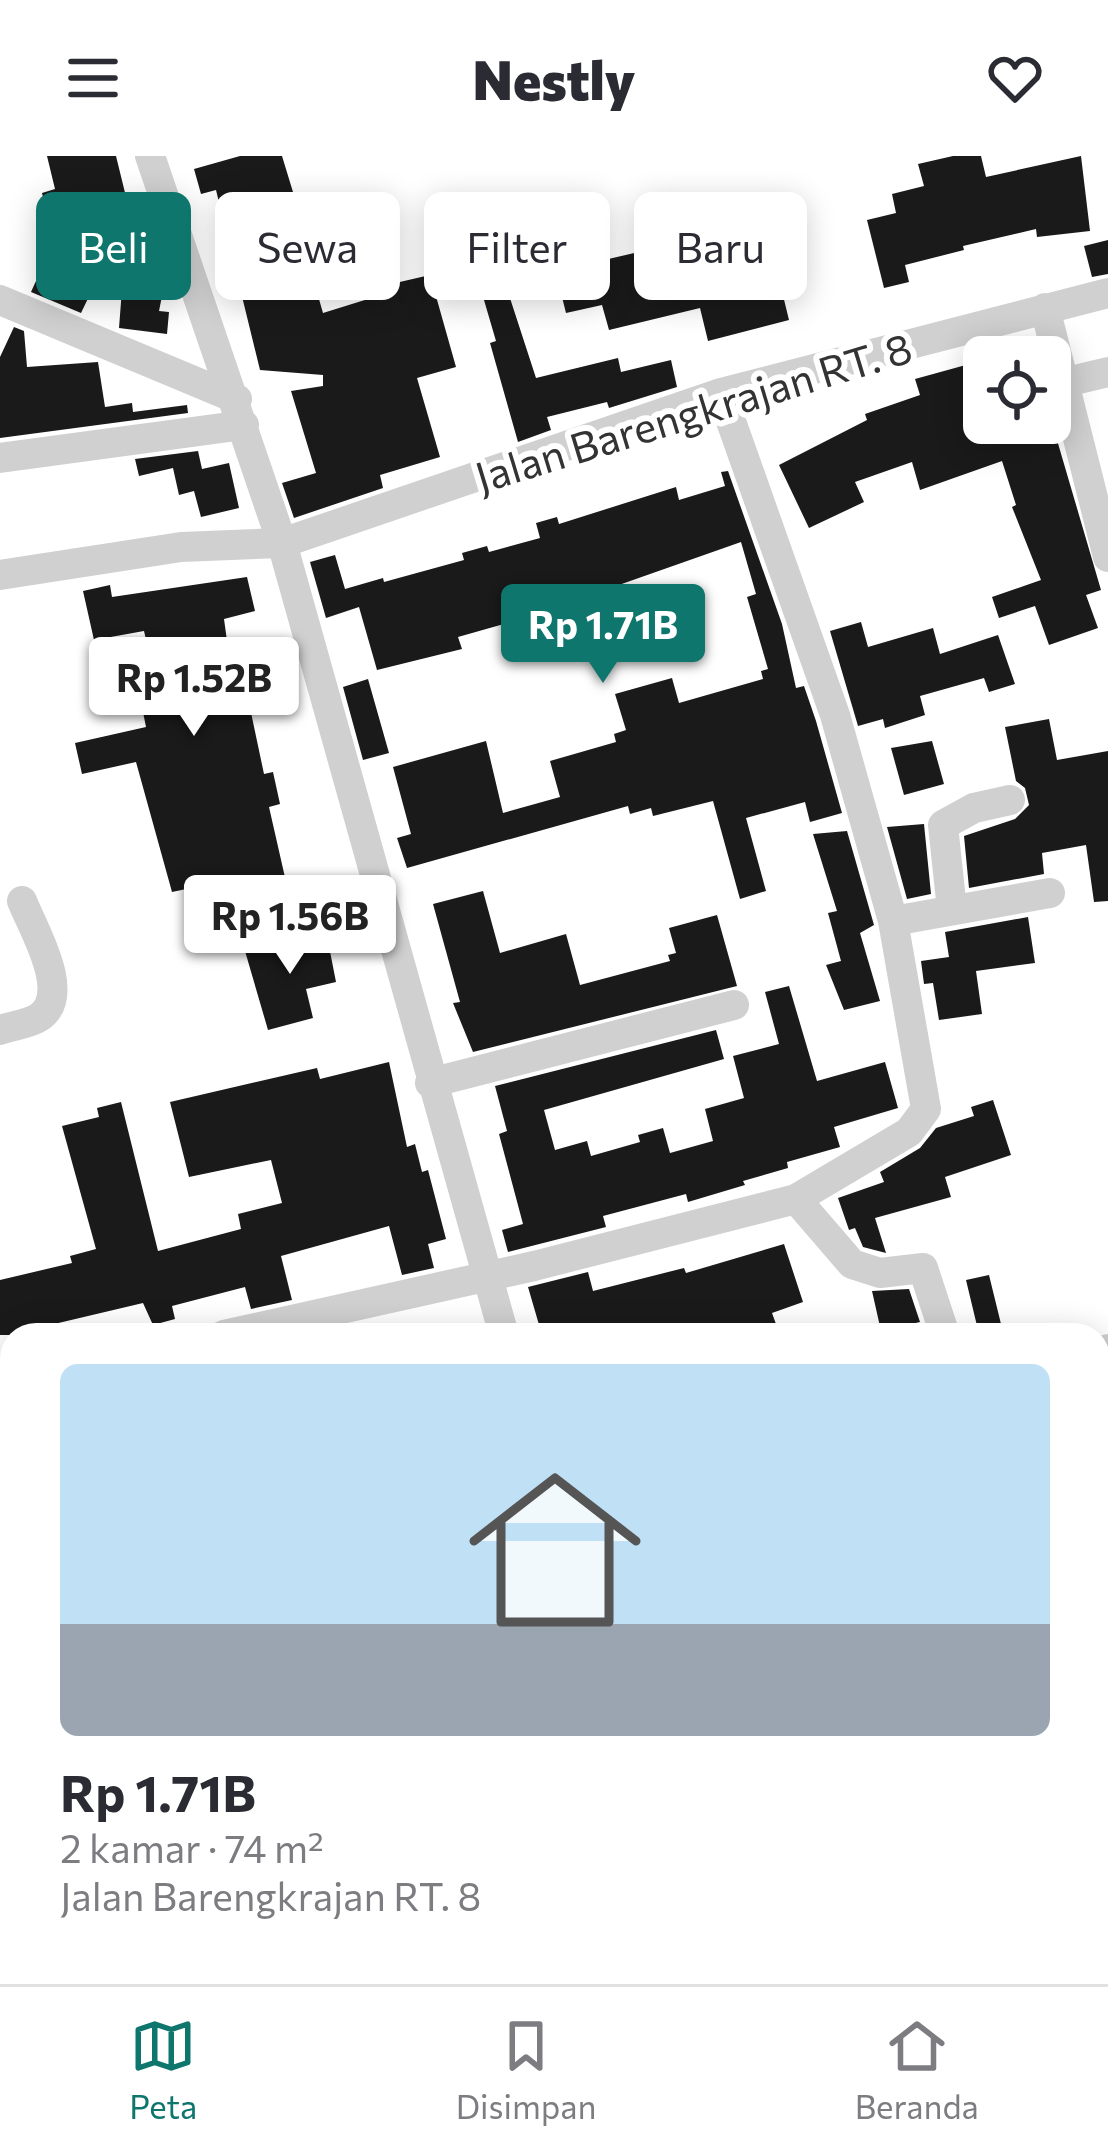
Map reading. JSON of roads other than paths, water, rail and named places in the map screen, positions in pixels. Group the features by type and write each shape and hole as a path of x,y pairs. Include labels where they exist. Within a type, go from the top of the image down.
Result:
{"street":[{"path":"150,156 282,543 500,1323"},
{"name":"Jalan Barengkrajan RT. 8","path":"0,575 181,547 282,543 721,393 1108,293"},
{"path":"0,300 241,412"},
{"path":"1045,308 1051,336"},
{"path":"1071,381 1108,372"},
{"path":"362,1320 485,1278 796,1199 909,1132 926,1109 893,921 836,715 721,393"},
{"path":"0,458 241,412"},
{"path":"1071,412 1104,519 1108,557"},
{"path":"952,910 943,825 974,808 1010,800"},
{"path":"893,921 1050,893"},
{"path":"0,1030 40,1018 52,1001 52,976 22,901"},
{"path":"430,1083 734,1005"},
{"path":"796,1199 852,1264 880,1273 922,1268 941,1323"}]}
